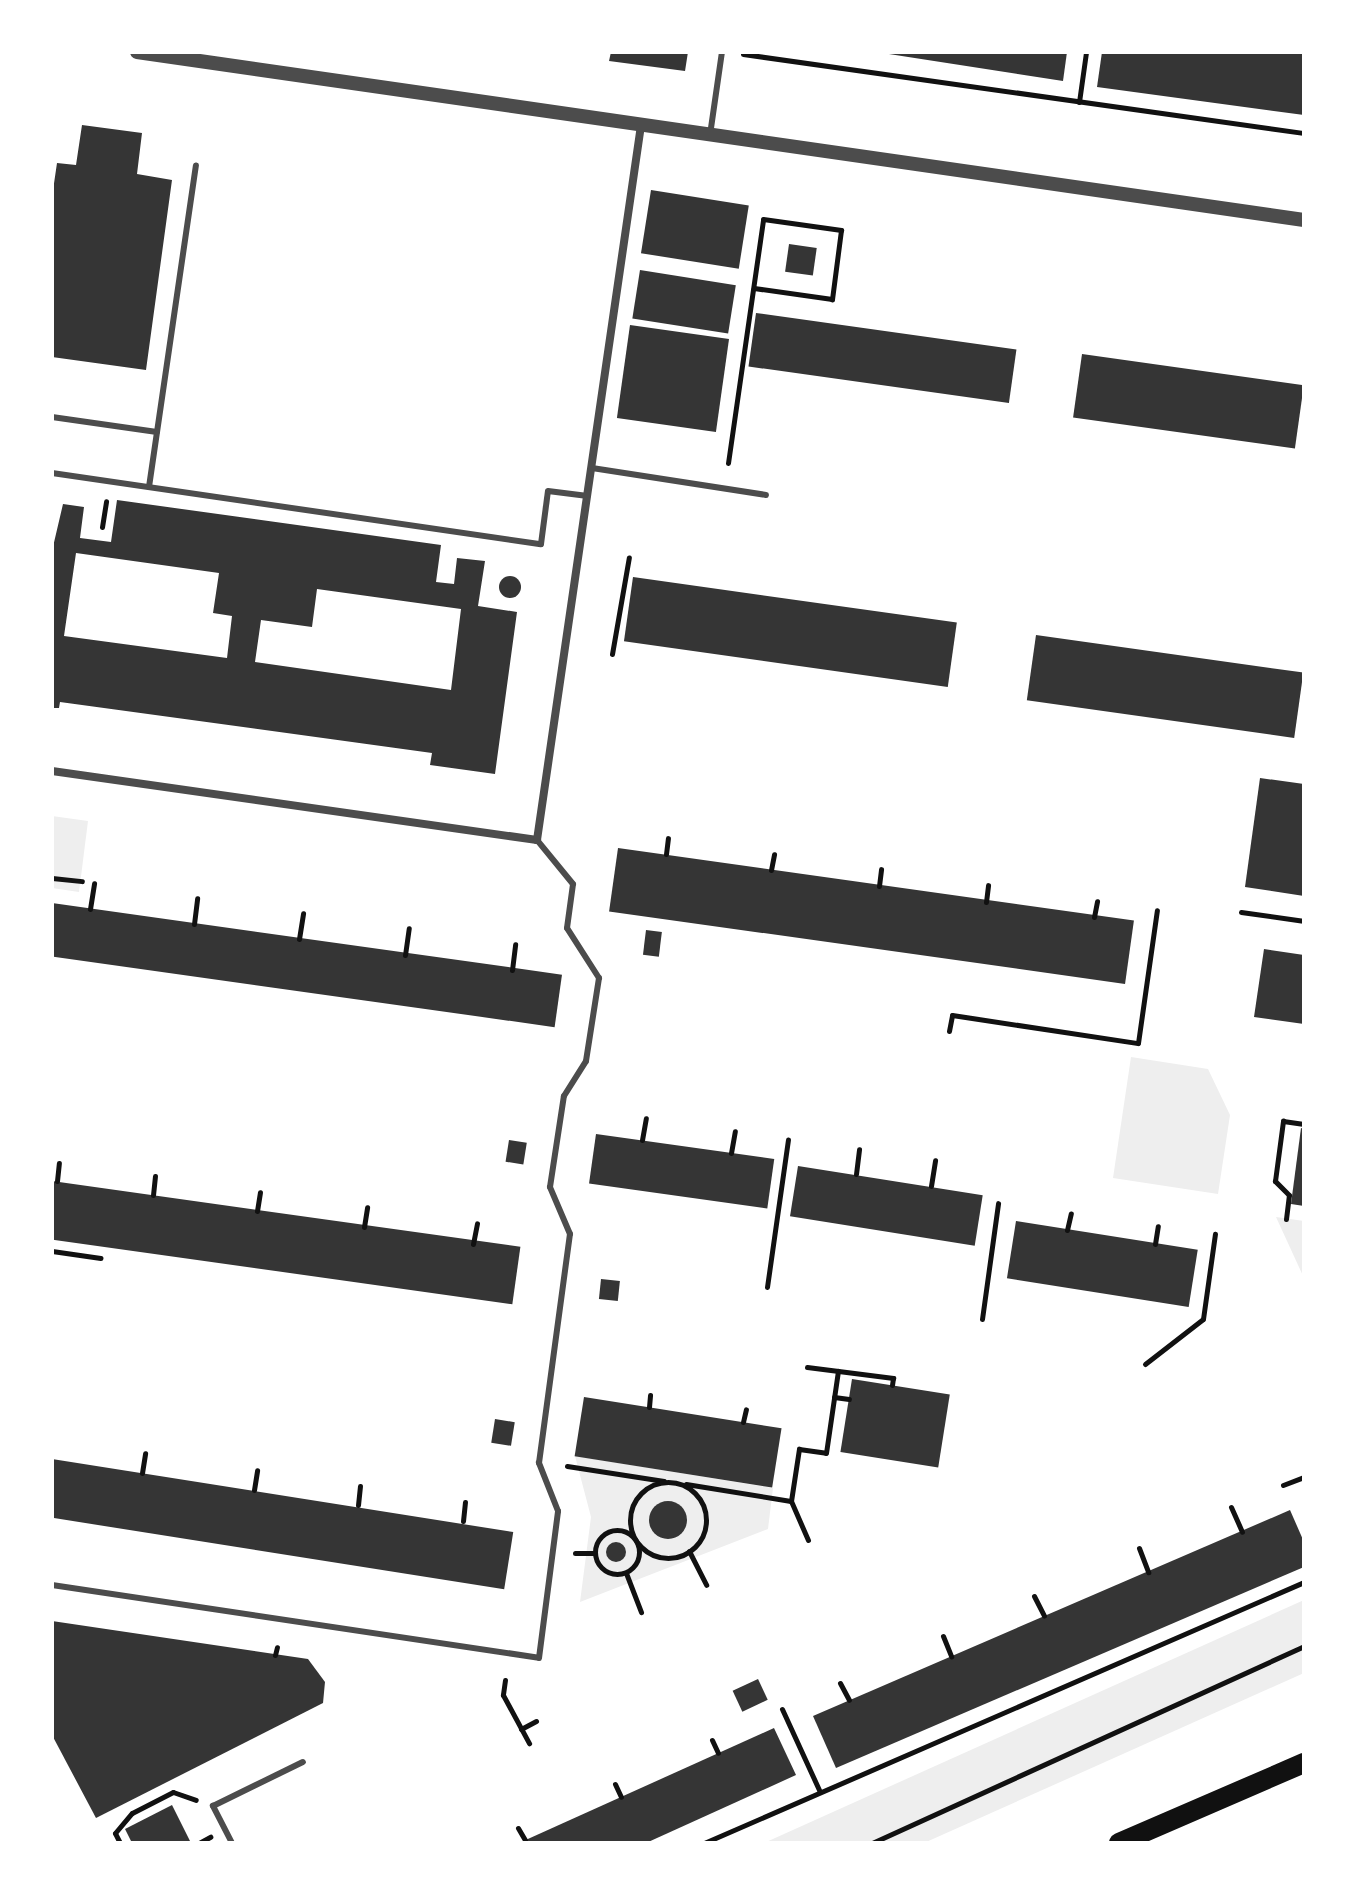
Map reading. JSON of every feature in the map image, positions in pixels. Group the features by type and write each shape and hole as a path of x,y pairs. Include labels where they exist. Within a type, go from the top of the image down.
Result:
{"main road":[{"path":"1119,1843 1304,1763"}],"street":[{"path":"137,52 1304,220"},
{"path":"52,771 537,840 641,125"}],"lane":[{"path":"710,135 722,52"},
{"path":"149,487 196,165"},
{"path":"52,417 157,432"},
{"path":"592,468 766,495"},
{"path":"52,473 541,544 548,491 588,496"},
{"path":"52,1585 539,1658 558,1511 539,1463 570,1234 550,1187 564,1096 586,1061 599,978 567,928 573,884 537,840"},
{"path":"232,1843 213,1806 303,1762"}],"path":[{"path":"1079,102 1086,52"},
{"path":"738,54 1304,133"},
{"path":"728,463 763,219 841,230 832,299 754,288"},
{"path":"612,654 629,557"},
{"path":"666,854 668,838"},
{"path":"771,870 774,854"},
{"path":"879,886 881,869"},
{"path":"52,878 82,881"},
{"path":"90,909 94,883"},
{"path":"986,902 988,885"},
{"path":"194,924 197,898"},
{"path":"1094,917 1097,901"},
{"path":"949,1031 952,1015 1138,1043 1157,910"},
{"path":"1241,912 1304,921"},
{"path":"299,939 303,913"},
{"path":"405,955 409,928"},
{"path":"512,970 515,944"},
{"path":"642,1140 646,1118"},
{"path":"1286,1219 1289,1195 1275,1181 1283,1121 1304,1124"},
{"path":"731,1153 735,1131"},
{"path":"767,1287 788,1139"},
{"path":"856,1174 859,1149"},
{"path":"931,1186 935,1160"},
{"path":"57,1181 59,1163"},
{"path":"153,1195 155,1176"},
{"path":"257,1211 260,1192"},
{"path":"982,1319 998,1203"},
{"path":"364,1227 367,1207"},
{"path":"1067,1230 1071,1213"},
{"path":"473,1244 477,1223"},
{"path":"1155,1244 1158,1226"},
{"path":"1145,1364 1203,1319 1215,1234"},
{"path":"52,1251 100,1258"},
{"path":"807,1367 893,1378 892,1385"},
{"path":"808,1540 791,1501 799,1449 826,1453 838,1371"},
{"path":"649,1407 650,1395"},
{"path":"834,1397 849,1399"},
{"path":"743,1422 746,1409"},
{"path":"142,1473 145,1453"},
{"path":"567,1466 791,1501"},
{"path":"254,1490 257,1470"},
{"path":"1283,1485 1304,1477"},
{"path":"594,1553 606,1532 630,1534 638,1544 653,1555 672,1558 689,1551 702,1537 706,1518 701,1500 687,1487 669,1482 648,1487 633,1502 629,1524 638,1544 639,1556 626,1573"},
{"path":"358,1505 360,1486"},
{"path":"463,1521 465,1502"},
{"path":"1231,1507 1242,1532"},
{"path":"1139,1548 1148,1572"},
{"path":"689,1551 706,1585"},
{"path":"575,1553 594,1553"},
{"path":"594,1553 604,1571 626,1573"},
{"path":"626,1573 641,1612"},
{"path":"704,1843 1304,1582"},
{"path":"1034,1596 1044,1616"},
{"path":"943,1636 951,1656"},
{"path":"872,1843 1304,1646"},
{"path":"275,1655 277,1647"},
{"path":"505,1680 503,1695 529,1743"},
{"path":"840,1683 849,1700"},
{"path":"782,1709 820,1792"},
{"path":"521,1729 536,1721"},
{"path":"712,1740 718,1753"},
{"path":"615,1784 621,1797"},
{"path":"120,1843 115,1833 132,1813 173,1792 213,1806"},
{"path":"518,1828 525,1840"}],"shaded area":[{"path":"52,816 88,821 79,892 52,888"},
{"path":"1131,1057 1208,1069 1230,1115 1218,1194 1113,1178"},
{"path":"1276,1217 1304,1221 1304,1278"},
{"path":"575,1456 773,1488 768,1529 580,1602 591,1517"},
{"path":"1304,1600 1304,1673 924,1843 764,1843"}],"building":[{"path":"611,52 688,52 685,71 609,61"},
{"path":"876,52 1067,52 1063,81"},
{"path":"1102,52 1304,53 1304,115 1097,87"},
{"path":"82,125 142,133 137,174 172,180 146,370 52,357 52,197 57,163 76,165"},
{"path":"651,190 749,205 739,269 641,253"},
{"path":"789,244 817,248 813,276 785,272"},
{"path":"640,270 736,285 728,334 632,318"},
{"path":"756,313 1016,350 1009,403 748,366"},
{"path":"630,325 729,339 716,432 617,418"},
{"path":"1082,354 1304,385 1295,449 1073,417"},
{"path":"117,500 441,545 436,582 454,584 457,558 485,561 478,606 517,612 495,774 430,765 432,753 60,702 59,708 52,708 52,551 63,504 84,507 80,538 111,542","holes":["76,553 219,573 213,613 232,616 227,658 64,636","317,589 461,609 451,690 255,662 261,620 312,627"]},
{"path":"510,576 518,579 521,587 518,595 510,598 502,595 499,587 502,579"},
{"path":"633,577 957,623 948,687 624,641"},
{"path":"1036,635 1303,673 1294,738 1027,700"},
{"path":"1260,778 1304,784 1304,896 1245,887"},
{"path":"618,848 1134,921 1125,984 609,911"},
{"path":"52,903 562,975 555,1027 52,957"},
{"path":"646,930 662,932 659,957 643,955"},
{"path":"1264,949 1304,955 1304,1024 1254,1017"},
{"path":"1301,1128 1304,1129 1304,1206 1291,1204"},
{"path":"596,1134 774,1159 767,1209 589,1184"},
{"path":"509,1140 527,1143 523,1165 506,1162"},
{"path":"798,1166 983,1195 975,1246 790,1216"},
{"path":"52,1181 520,1247 512,1304 52,1240"},
{"path":"1016,1221 1198,1250 1189,1307 1007,1278"},
{"path":"601,1279 620,1281 618,1301 599,1299"},
{"path":"852,1379 950,1394 938,1468 840,1452"},
{"path":"584,1397 782,1428 772,1488 575,1456"},
{"path":"495,1419 515,1422 511,1446 491,1443"},
{"path":"52,1459 513,1532 504,1589 52,1518"},
{"path":"668,1501 681,1507 687,1520 681,1533 668,1539 655,1533 649,1520 655,1507"},
{"path":"1290,1510 1304,1542 1304,1567 836,1768 813,1716"},
{"path":"616,1542 623,1545 626,1552 623,1559 616,1562 609,1559 606,1552 609,1545"},
{"path":"52,1621 308,1659 325,1682 323,1703 96,1818 52,1735"},
{"path":"758,1679 768,1700 742,1712 733,1691"},
{"path":"774,1728 796,1775 646,1843 519,1843"},
{"path":"172,1805 191,1843 132,1843 125,1829"}]}
